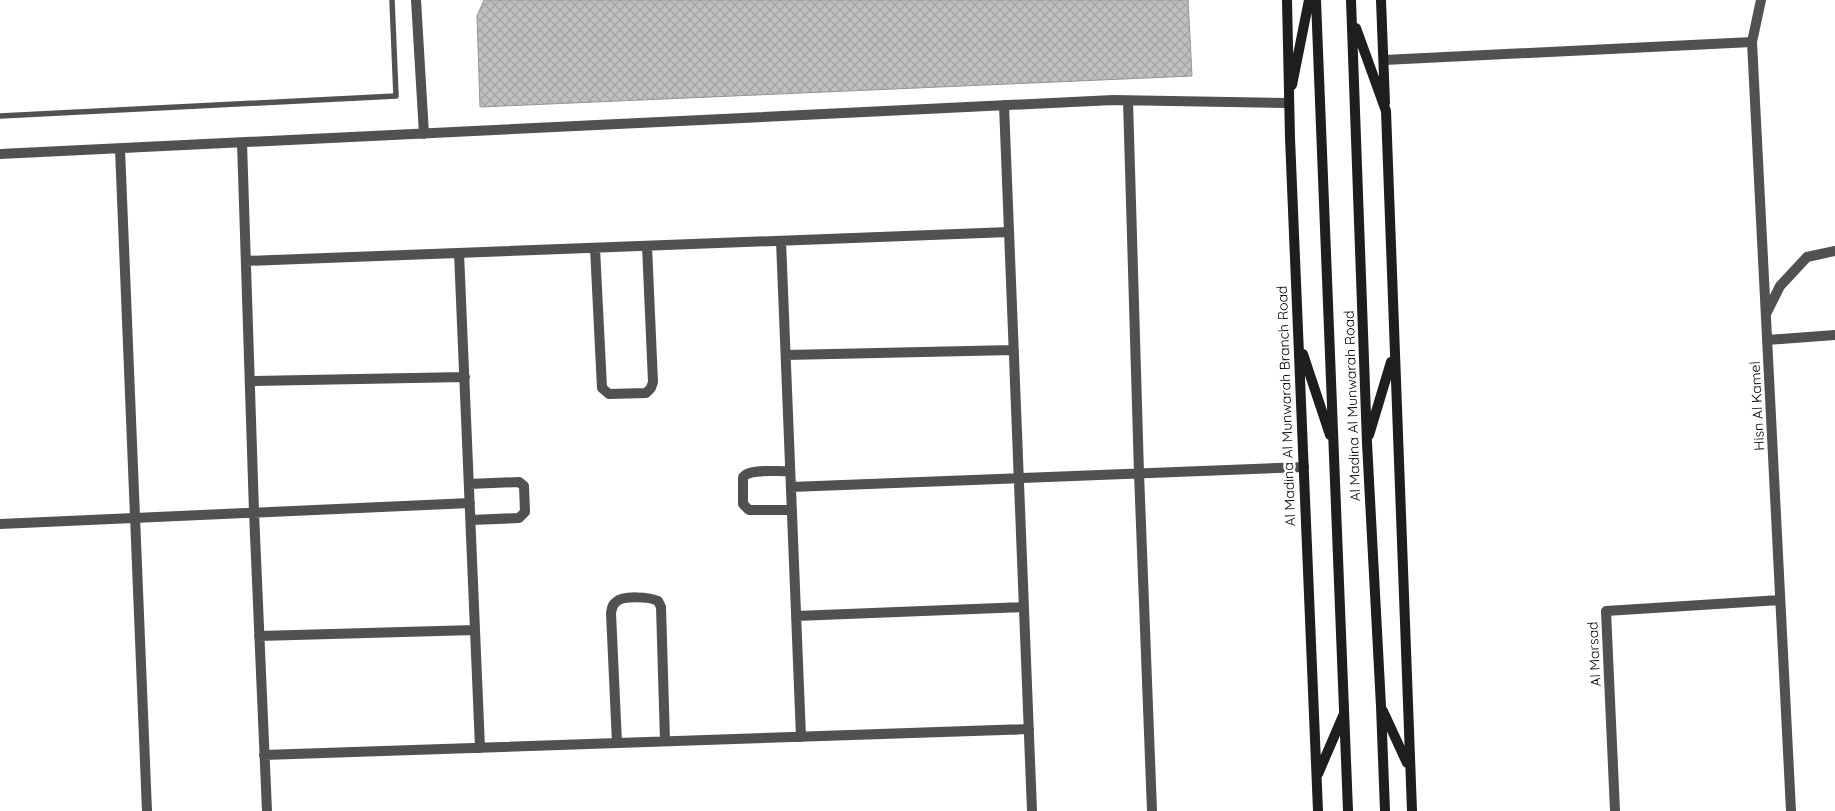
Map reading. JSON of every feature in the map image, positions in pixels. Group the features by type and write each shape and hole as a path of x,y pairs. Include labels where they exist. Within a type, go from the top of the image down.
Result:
{"street":[{"path":"416,0 424,134"},
{"name":"Al Madina Al Munwarah Branch Road","path":"1287,0 1288,103 1303,417 1318,811"},
{"path":"0,154 1113,100 1288,103 1309,0"},
{"name":"Al Madina Al Munwarah Road","path":"1316,0 1348,811"},
{"name":"Al Madina Al Munwarah Road","path":"1351,0 1367,443 1385,811"},
{"path":"1381,0 1412,811"},
{"name":"Hisn Al Kamel","path":"1761,0 1752,42 1792,811"},
{"path":"1352,17 1386,111"},
{"path":"1384,60 1752,42"},
{"path":"1128,101 1139,473 1152,811"},
{"path":"1004,105 1032,811"},
{"path":"242,143 254,512 267,811"},
{"path":"120,149 147,811"},
{"path":"246,261 1010,232"},
{"path":"781,240 801,737"},
{"path":"595,248 602,388 609,394 646,392 651,388 653,382 647,246"},
{"path":"1766,315 1780,286 1807,257 1835,251"},
{"path":"460,253 480,748"},
{"path":"1767,340 1835,335"},
{"path":"1298,339 1334,447"},
{"path":"786,355 1014,350"},
{"path":"1367,443 1394,353"},
{"path":"250,381 464,376"},
{"path":"791,487 1304,467"},
{"path":"790,472 752,472 745,474 743,477 743,504 749,510 792,510"},
{"path":"469,484 522,483 524,486 526,512 519,518 471,520"},
{"path":"0,524 470,503"},
{"path":"617,743 611,613 613,605 617,600 623,598 652,598 658,601 661,607 665,742"},
{"name":"Al Marsad","path":"1615,811 1606,611 1780,600"},
{"path":"796,616 1024,606"},
{"path":"259,636 475,630"},
{"path":"1381,706 1410,769"},
{"path":"1317,776 1344,713"},
{"path":"264,755 1029,729"}],"lane":[{"path":"0,116 396,96 392,0"}],"building":[{"path":"484,0 1188,0 1192,76 480,107 477,16"}]}
